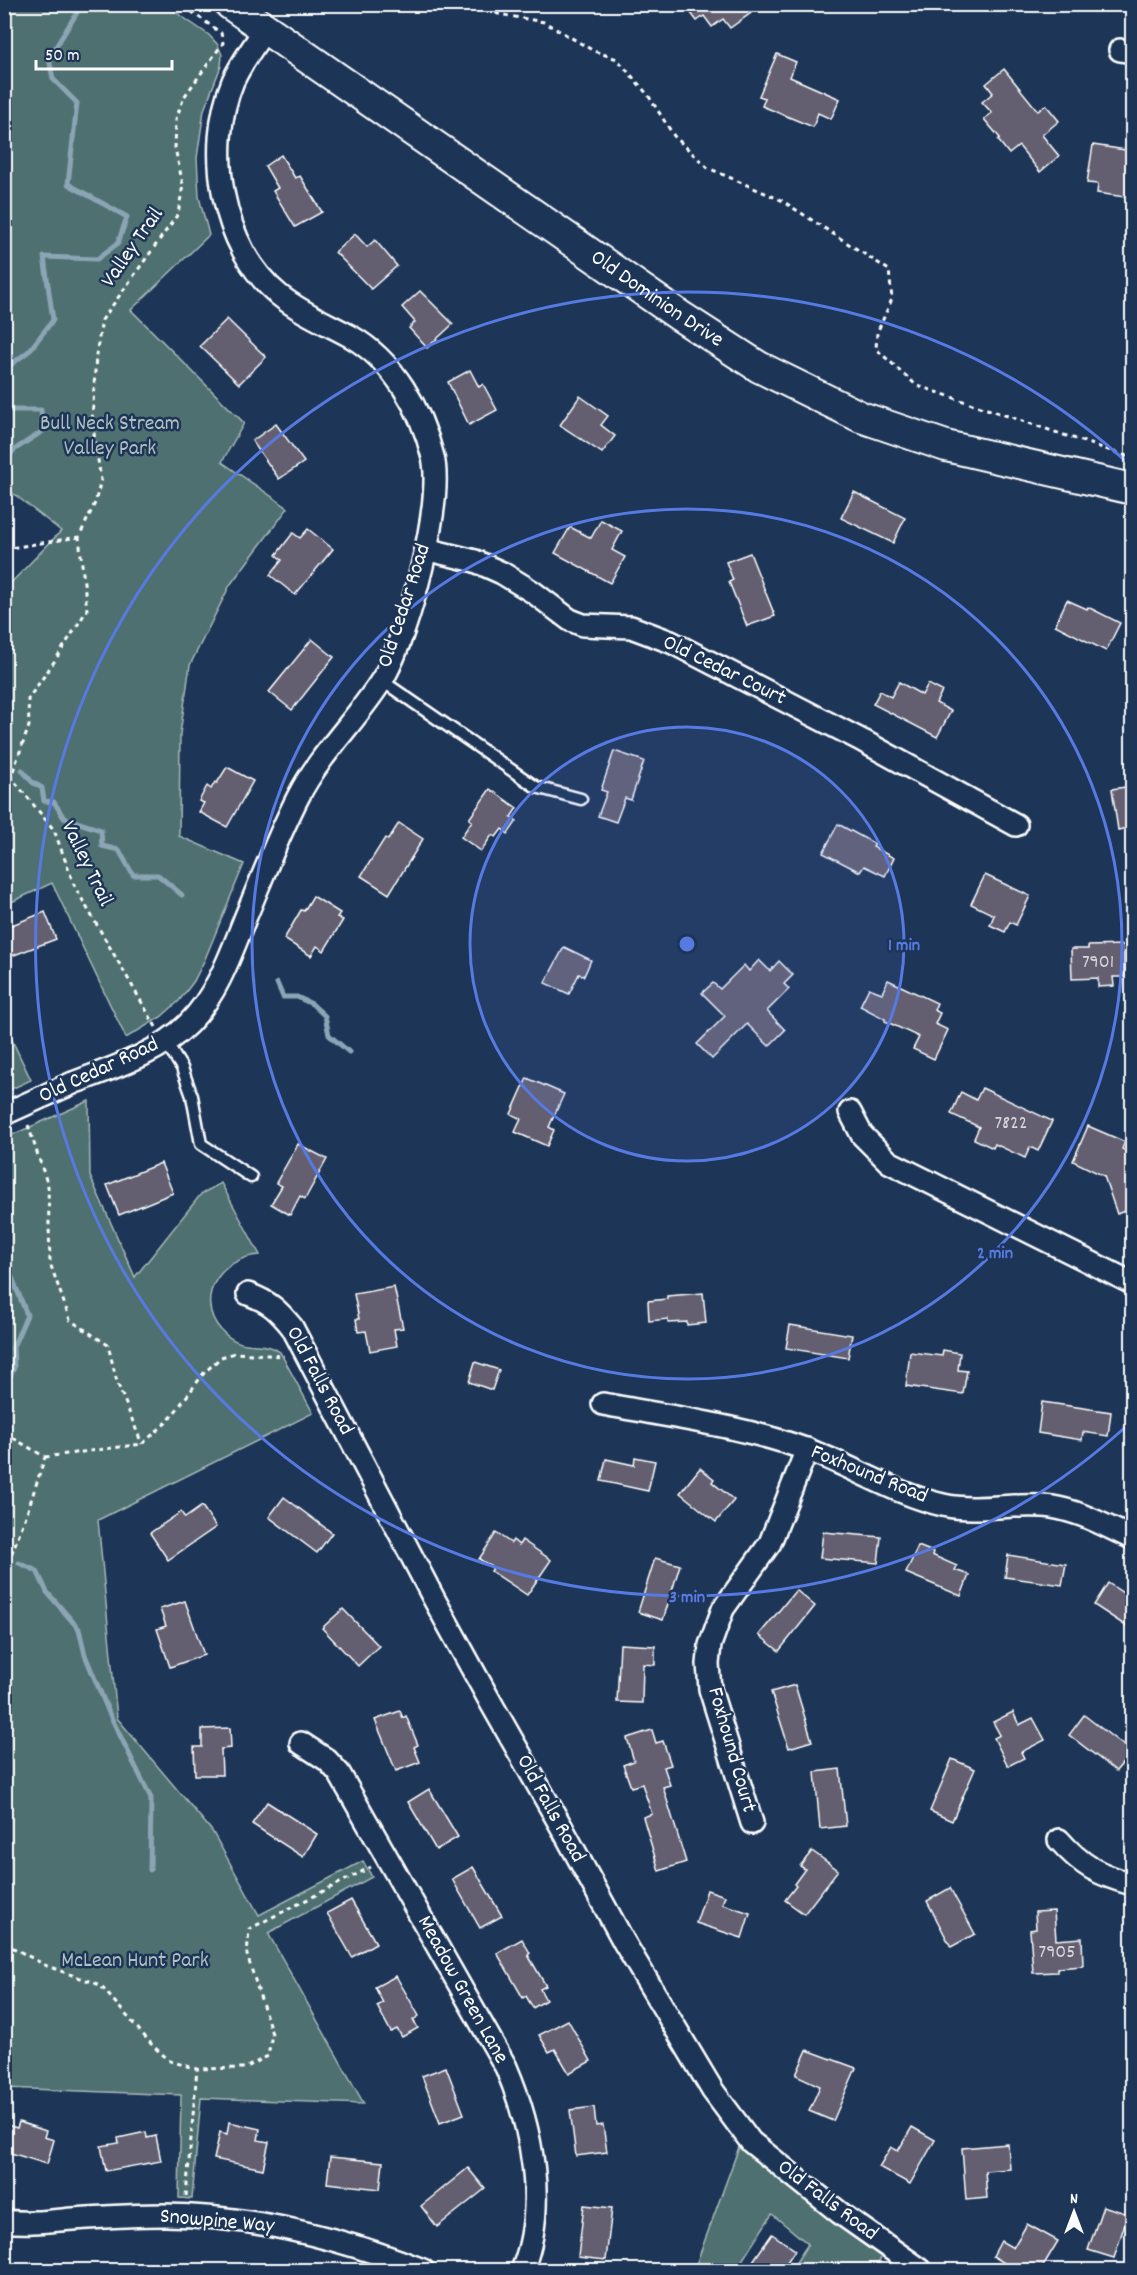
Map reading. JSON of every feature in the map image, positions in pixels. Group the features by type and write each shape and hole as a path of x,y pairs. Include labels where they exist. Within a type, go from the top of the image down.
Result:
{"main road":[{"name":"Old Dominion Drive","path":"230,4 670,309 759,367 861,417 946,446 1132,489"}],"street":[{"name":"Old Cedar Road","path":"13,1110 122,1064 165,1041 187,1025 217,984 299,795 319,763 381,680 396,649 416,586 432,519 435,469 426,432 413,403 397,378 354,338 297,308 277,294 258,274 244,253 229,216 222,186 219,156 224,108 237,73 265,29"},
{"name":"Old Cedar Court","path":"425,549 475,561 502,573 533,592 570,620 583,625 631,627 671,642 863,741 1016,825"},
{"path":"850,1112 862,1135 889,1162 1132,1283"},
{"name":"Old Falls Road","path":"248,1294 266,1301 279,1311 292,1327 491,1703 624,1942 713,2091 751,2142 840,2213 921,2271"},
{"name":"Foxhound Road","path":"603,1404 737,1430 807,1449 915,1497 960,1508 1052,1507 1074,1512 1132,1538"},
{"name":"Foxhound Court","path":"752,1823 710,1689 708,1664 710,1645 723,1609 770,1543 807,1449"},
{"name":"Meadow Green Lane","path":"302,1743 327,1760 339,1773 506,2067 527,2125 535,2194 532,2229 522,2271"},
{"path":"1059,1840 1090,1869 1132,1884"},
{"name":"Snowpine Way","path":"4,2221 21,2223 112,2216 184,2216 222,2219 289,2229 331,2239 423,2271"}],"lane":[{"path":"381,680 536,787 580,799"},
{"path":"165,1041 182,1068 192,1096 201,1144 251,1177"}],"path":[{"name":"Valley Trail","path":"165,1041 75,887 54,830 11,777 29,726 28,699 87,610 78,537 95,503 101,480 92,420 96,356 102,320 178,214 183,185 175,148 176,119 184,97 223,43 221,33 181,4"},
{"path":"480,4 498,14 544,22 594,51 616,59 648,95 674,136 708,168 781,200 889,270 892,299 877,333 876,348 916,385 1132,458"},
{"path":"4,549 78,537"},
{"path":"13,1110 48,1186 50,1263 70,1320 108,1345 117,1383 142,1444"},
{"path":"4,1438 13,1438 45,1457 142,1444 169,1420 204,1373 221,1358 235,1353 298,1357 306,1354"},
{"path":"4,1573 45,1457"},
{"path":"4,1943 47,1966 100,1985 153,2046 170,2061 197,2069 245,2068 268,2056 272,2034 248,1955 249,1929 388,1857"},
{"path":"184,2216 197,2069"}],"green space":[{"name":"Bull Neck Stream Valley Park","path":"5,4 165,5 209,35 218,45 222,55 221,66 204,110 197,158 199,197 209,235 131,310 244,423 222,462 288,508 230,585 190,665 180,734 179,836 244,864 194,981 179,1001 161,1017 126,1038 52,883 5,905 5,589 61,531 5,487"},
{"path":"4,1023 31,1080 5,1092 4,1092"},
{"name":"McLean Hunt Park","path":"89,1101 90,1176 135,1277 201,1194 221,1183 260,1255 246,1257 234,1263 215,1281 210,1305 213,1318 221,1330 237,1342 267,1346 280,1352 313,1413 98,1520 117,1718 212,1831 259,1915 363,1861 372,1877 268,1933 364,2104 201,2098 192,2199 179,2198 181,2095 5,2088 5,1138"},
{"path":"739,2147 882,2255 876,2270 791,2270 808,2244 772,2214 736,2270 694,2270"}],"building":[{"path":"684,4 744,4 751,13 730,28 723,19 712,27 704,16 697,21"},
{"path":"777,54 796,62 790,77 840,99 831,119 818,113 813,127 762,106 765,98 759,96"},
{"path":"1004,69 1038,111 1046,105 1059,121 1042,135 1059,156 1040,172 1019,146 1009,154 998,140 1000,138 984,119 992,113 982,102 993,93 986,84"},
{"path":"1093,145 1132,151 1132,198 1097,193 1098,184 1087,183"},
{"path":"281,155 295,178 300,176 322,212 295,227 273,191 278,188 265,166"},
{"path":"355,234 367,247 375,240 397,266 371,289 335,252"},
{"path":"420,291 453,324 427,348 409,328 415,322 402,307"},
{"path":"227,319 266,357 239,384 200,346"},
{"path":"470,370 479,387 483,384 497,410 469,425 448,382"},
{"path":"580,396 608,416 601,425 615,436 602,453 560,425"},
{"path":"276,424 304,462 279,479 252,441"},
{"path":"854,492 905,518 893,543 841,518"},
{"path":"601,520 622,531 612,550 625,557 610,583 555,553 570,527 591,538"},
{"path":"308,529 333,549 295,595 270,575 282,560 276,555 293,533 300,538"},
{"path":"750,553 775,616 747,626 729,582 733,580 726,562"},
{"path":"1067,600 1087,609 1088,607 1120,623 1106,651 1055,625"},
{"path":"312,639 334,657 292,710 269,692"},
{"path":"899,682 922,695 928,684 942,691 936,703 951,711 937,737 873,704 880,691 891,697"},
{"path":"614,751 644,761 631,800 625,798 616,822 598,816 607,792 601,790"},
{"path":"227,767 253,781 227,827 199,812 204,803 199,801 207,786 211,789"},
{"path":"1132,786 1132,827 1118,830 1112,789"},
{"path":"490,789 517,808 511,817 517,821 508,834 502,829 496,837 492,835 481,851 461,837 472,821 469,819"},
{"path":"399,823 423,839 389,894 361,876 385,838 388,840"},
{"path":"838,824 875,844 873,847 894,858 885,876 864,866 860,872 823,853"},
{"path":"985,875 1030,896 1016,925 1010,922 1005,932 990,925 994,915 971,904"},
{"path":"313,896 340,913 337,917 343,920 324,951 317,946 311,956 284,939 301,910 304,911"},
{"path":"45,912 56,939 4,959 4,928"},
{"path":"1124,945 1124,977 1113,977 1114,986 1098,987 1098,978 1072,979 1071,949"},
{"path":"564,947 591,960 584,976 579,974 569,994 545,983"},
{"path":"759,960 770,971 779,961 793,975 784,984 789,989 767,1011 785,1030 769,1046 747,1024 712,1059 697,1044 725,1016 702,993 713,983 720,989 744,965 749,971"},
{"path":"888,980 937,1003 934,1010 940,1013 935,1024 948,1030 934,1059 913,1049 919,1037 860,1006 869,988 882,993"},
{"path":"527,1078 564,1094 549,1127 554,1130 547,1146 515,1132 521,1119 511,1114"},
{"path":"982,1088 1052,1121 1038,1151 1030,1147 1025,1158 995,1144 993,1148 974,1139 979,1127 951,1114 961,1092 976,1100"},
{"path":"1088,1126 1125,1142 1122,1149 1132,1154 1132,1166 1128,1177 1132,1190 1132,1208 1117,1214 1104,1176 1073,1161"},
{"path":"298,1144 327,1159 305,1199 300,1196 290,1215 271,1204 282,1186 276,1183"},
{"path":"161,1163 173,1193 119,1215 107,1185"},
{"path":"394,1287 403,1328 394,1329 397,1346 370,1351 366,1331 358,1332 356,1319 359,1319 354,1294"},
{"path":"703,1293 706,1323 687,1325 687,1322 668,1323 668,1319 649,1321 648,1301 667,1299 667,1296"},
{"path":"790,1325 852,1335 848,1358 786,1348"},
{"path":"943,1350 960,1353 958,1370 967,1371 963,1394 906,1386 910,1352 942,1356"},
{"path":"475,1362 499,1370 492,1390 469,1382"},
{"path":"1042,1402 1111,1412 1108,1436 1083,1432 1082,1440 1038,1433"},
{"path":"635,1457 655,1461 648,1491 601,1481 606,1459 634,1465"},
{"path":"700,1468 714,1479 712,1482 734,1500 716,1522 680,1493"},
{"path":"284,1497 332,1533 317,1553 269,1517"},
{"path":"202,1506 216,1527 168,1560 150,1533 181,1512 185,1518"},
{"path":"823,1532 881,1537 878,1563 820,1558"},
{"path":"496,1533 511,1543 513,1540 519,1545 522,1540 551,1560 527,1595 491,1571 493,1568 479,1559"},
{"path":"918,1546 957,1566 955,1570 969,1575 961,1596 906,1573"},
{"path":"1008,1555 1066,1564 1062,1585 1005,1577"},
{"path":"655,1558 680,1565 663,1620 638,1612"},
{"path":"1108,1583 1132,1599 1132,1630 1094,1605"},
{"path":"796,1590 815,1606 779,1651 759,1635"},
{"path":"185,1601 204,1655 170,1667 157,1629 166,1626 160,1609"},
{"path":"343,1609 379,1646 358,1666 322,1628"},
{"path":"620,1644 655,1646 655,1665 643,1664 642,1703 617,1702"},
{"path":"795,1685 812,1741 789,1748 771,1692"},
{"path":"400,1711 403,1718 406,1716 418,1745 414,1747 420,1762 396,1771 375,1720"},
{"path":"1013,1712 1019,1725 1033,1718 1045,1740 1021,1752 1024,1758 1008,1766 994,1738 1000,1735 993,1722"},
{"path":"1084,1715 1132,1752 1116,1771 1069,1735"},
{"path":"230,1728 231,1748 221,1749 222,1775 195,1775 194,1747 202,1747 202,1729"},
{"path":"652,1730 656,1743 663,1741 671,1765 664,1767 670,1785 663,1787 686,1862 659,1871 643,1817 652,1814 642,1784 631,1787 623,1765 634,1761 627,1738"},
{"path":"952,1759 975,1769 952,1821 930,1811"},
{"path":"840,1769 846,1826 820,1829 815,1772"},
{"path":"429,1789 458,1837 436,1850 408,1802"},
{"path":"267,1802 317,1834 303,1857 252,1824"},
{"path":"812,1851 838,1870 804,1914 785,1900 805,1869 800,1866"},
{"path":"473,1867 502,1916 480,1928 452,1879"},
{"path":"950,1888 975,1934 951,1947 927,1901"},
{"path":"707,1890 725,1896 722,1904 750,1913 742,1938 696,1923"},
{"path":"351,1900 376,1943 352,1957 327,1913"},
{"path":"1054,1911 1056,1940 1082,1938 1083,1966 1057,1968 1057,1972 1033,1973 1030,1930 1036,1929 1035,1912"},
{"path":"522,1939 530,1953 528,1955 546,1986 540,1989 546,2000 533,2008 526,1996 523,1998 497,1953"},
{"path":"396,1976 419,2016 413,2020 418,2028 402,2037 397,2029 391,2032 377,2006 383,2003 375,1987"},
{"path":"568,2020 591,2061 569,2073 555,2049 549,2052 539,2035"},
{"path":"807,2050 856,2068 833,2121 809,2111 820,2086 796,2075"},
{"path":"446,2067 464,2114 440,2123 422,2076"},
{"path":"594,2107 596,2126 603,2125 607,2152 576,2156 570,2110"},
{"path":"19,2122 46,2131 44,2137 54,2140 47,2164 4,2151 4,2124 17,2128"},
{"path":"229,2122 260,2129 258,2140 269,2142 263,2169 214,2159 220,2132 227,2134"},
{"path":"912,2127 935,2140 910,2184 879,2167 891,2147 898,2151"},
{"path":"146,2132 147,2138 156,2136 161,2161 106,2171 101,2146 119,2143 118,2138"},
{"path":"1008,2144 1010,2169 985,2171 987,2198 966,2200 962,2148"},
{"path":"330,2157 383,2162 380,2189 327,2183"},
{"path":"468,2168 485,2189 437,2227 421,2206"},
{"path":"584,2205 612,2208 606,2260 578,2257"},
{"path":"1103,2206 1128,2214 1114,2258 1088,2250"},
{"path":"1027,2224 1058,2241 1040,2271 1017,2271 993,2256 1001,2241 1013,2248"},
{"path":"772,2234 795,2250 781,2271 746,2271"}],"waterway":[{"path":"4,370 29,351 53,320 44,257 97,259 118,243 127,217 68,184 77,103 53,79 49,58 81,6"},
{"path":"4,410 41,410 43,431 14,450 4,463"},
{"path":"22,770 32,782 42,788 44,801 54,802 64,818 101,830 102,846 119,850 133,875 158,875 182,895"},
{"path":"277,983 283,997 297,997 312,1004 325,1016 329,1035 349,1052"},
{"path":"4,1257 27,1315 13,1347 14,1368 4,1388"},
{"path":"19,1563 37,1571 47,1592 79,1629 85,1655 109,1713 151,1798 150,1870"}]}
